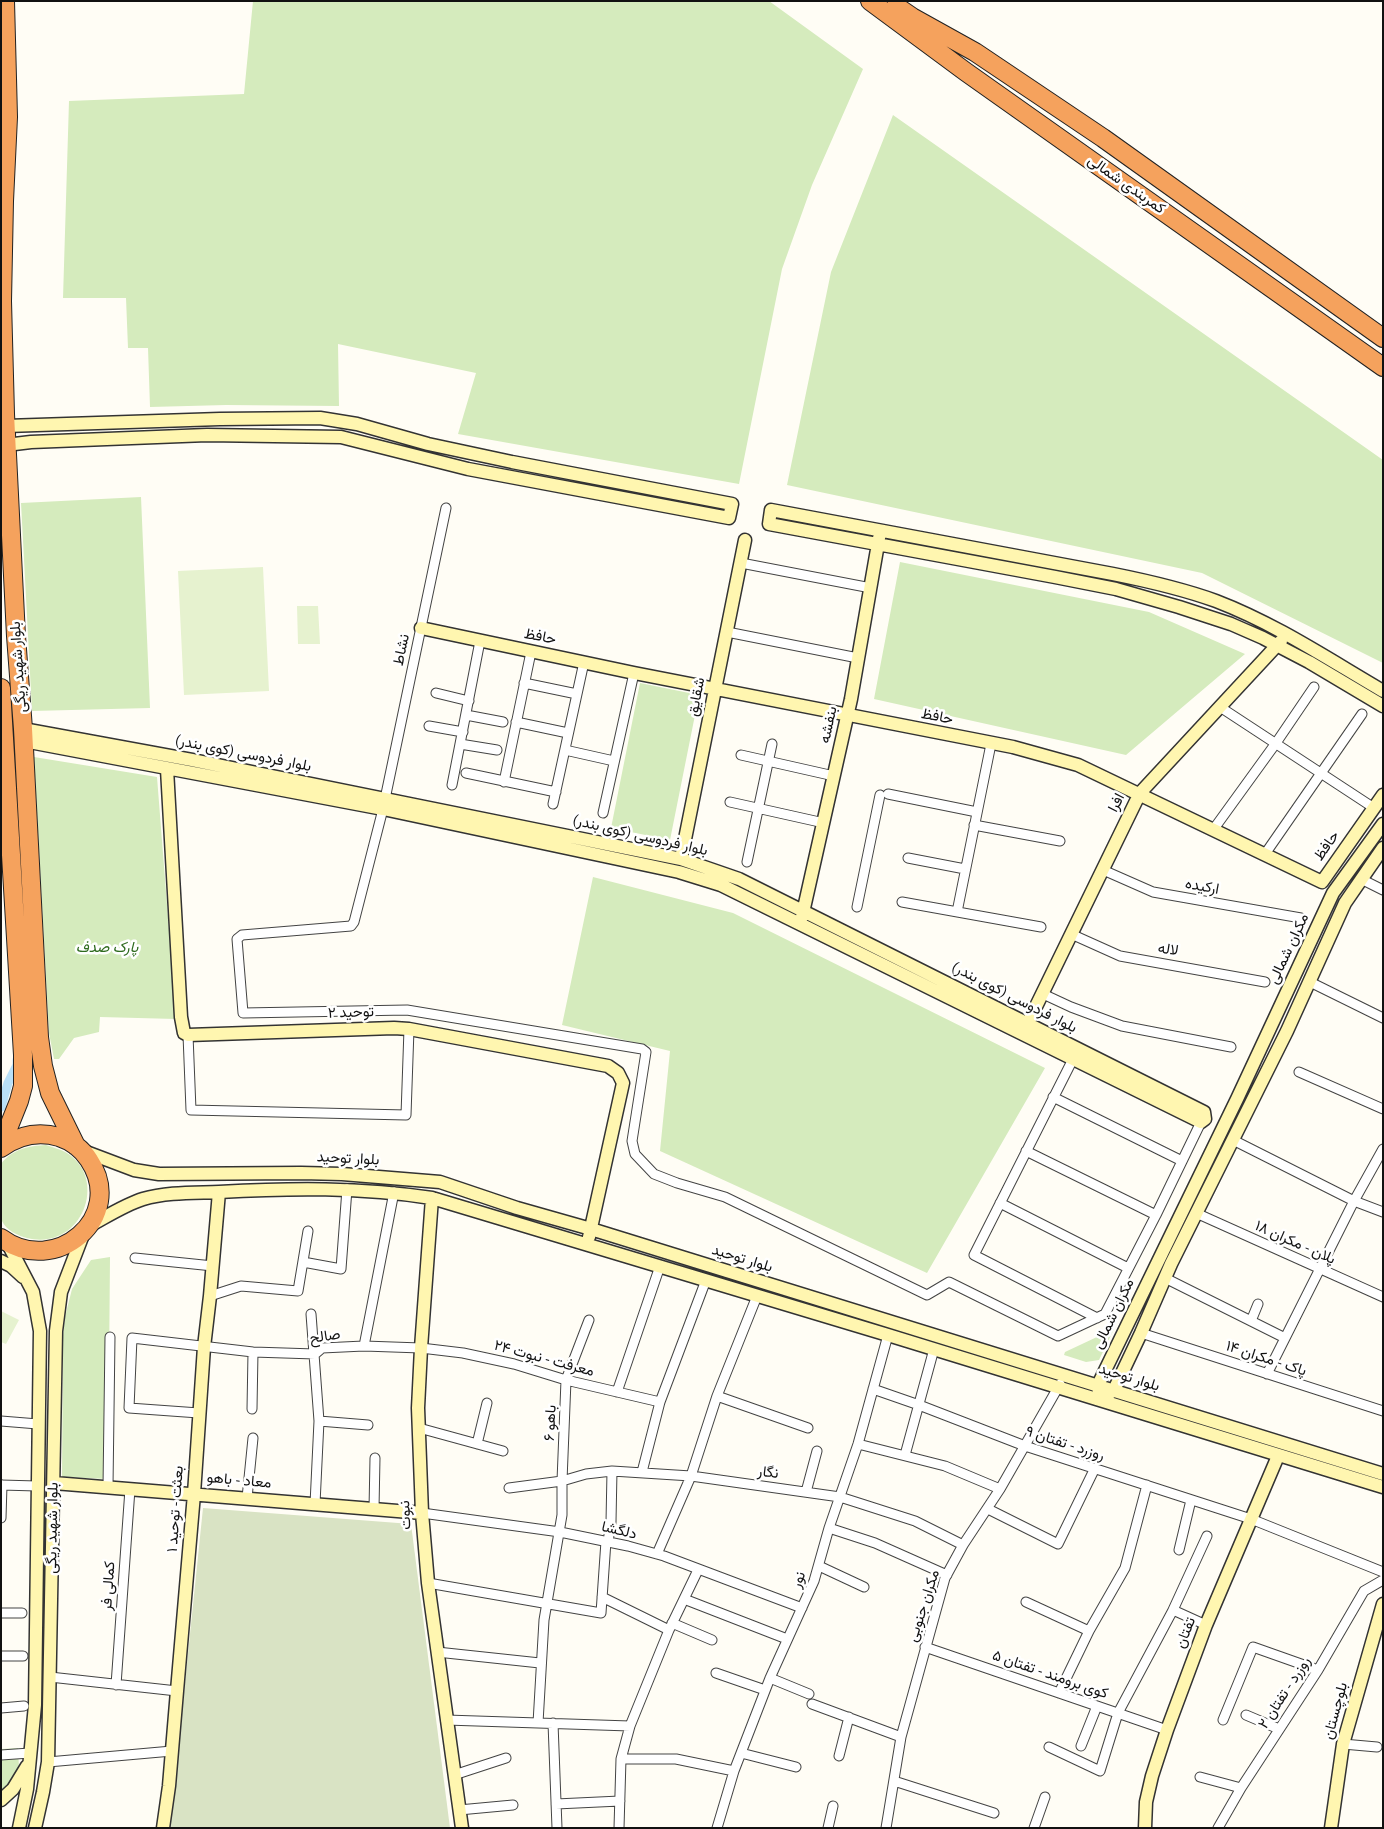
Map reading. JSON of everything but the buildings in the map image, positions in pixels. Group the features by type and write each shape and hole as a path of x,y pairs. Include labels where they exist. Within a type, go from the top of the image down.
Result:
{"highway":[{"name":"بلوار شهید ریگی","path":"5,1 8,116 2,301 6,445 16,636 30,736 40,1044 50,1093 78,1148 91,1163 99,1187 98,1203 86,1229"},
{"name":"کمربندی شمالی","path":"870,1 966,72 1383,367"},
{"path":"890,1 912,17 975,52 1103,138 1383,338"},
{"name":"بلوار شهید ریگی","path":"1,688 23,1055 23,1086 20,1101 1,1147"},
{"path":"1,1147 17,1138 37,1134 51,1135 64,1139 78,1148"},
{"path":"4,1240 22,1249 39,1252 56,1250 71,1243 86,1229"}],"street":[{"path":"6,426 220,419 320,418 357,424 428,444 512,462 732,504 729,518 468,469 357,440 320,436 208,436 31,442 6,445"},
{"path":"320,418 320,436"},
{"path":"31,426 31,442"},
{"path":"601,493 605,479"},
{"name":"نشاط","path":"446,508 384,804 354,922 351,926 242,935 239,937 237,940 242,1013 407,1010 642,1049 646,1052 632,1142 635,1154 654,1174 677,1184 725,1197 927,1295 949,1282 1058,1336 1097,1318"},
{"path":"1383,691 1287,634 1216,601 1169,586 771,510 768,524 1116,590 1180,607 1231,624 1263,638 1309,662 1383,706"},
{"name":"بنفشه","path":"800,924 847,716 880,530"},
{"name":"شقایق","path":"680,866 745,540"},
{"path":"741,563 871,588"},
{"name":"حافظ","path":"420,628 1048,756 1078,765 1140,793 1322,882 1383,794"},
{"path":"727,632 858,658"},
{"name":"افرا","path":"1025,1028 1140,793 1287,634"},
{"path":"452,785 480,641"},
{"path":"504,782 531,652"},
{"path":"554,804 584,662"},
{"path":"603,813 634,673"},
{"path":"524,683 577,694"},
{"path":"1213,830 1314,687"},
{"path":"436,693 469,701"},
{"path":"1220,706 1374,808"},
{"path":"1265,854 1362,714"},
{"path":"466,715 503,722"},
{"path":"516,722 568,733"},
{"path":"429,726 462,732"},
{"name":"بلوار فردوسی (کوی بندر)","path":"30,736 144,750 384,804 739,879 804,911 1025,1028 1202,1117"},
{"name":"بلوار فردوسی (کوی بندر)","path":"30,736 140,764 384,804"},
{"path":"460,744 497,750"},
{"path":"747,862 772,744"},
{"path":"957,912 991,744"},
{"path":"140,764 144,750"},
{"path":"565,750 614,761"},
{"path":"741,755 834,776"},
{"path":"167,769 181,1017 184,1033 188,1034 191,1110 406,1115 409,1029"},
{"path":"466,773 556,792"},
{"path":"857,907 884,794 977,812"},
{"path":"730,802 824,823"},
{"name":"مکران شمالی","path":"1098,1385 1237,1099 1334,893 1383,824"},
{"path":"974,825 1060,840"},
{"name":"مکران شمالی","path":"1100,1400 1114,1390 1165,1278 1310,982 1346,903 1383,848"},
{"path":"908,858 965,869"},
{"name":"بلوار فردوسی (کوی بندر)","path":"680,866 1025,1028 1073,1059 1202,1117"},
{"name":"ارکیده","path":"1103,870 1153,892 1301,918"},
{"path":"1361,879 1382,889"},
{"path":"902,902 1042,927"},
{"name":"لاله","path":"1071,934 1120,956 1265,982"},
{"path":"1310,982 1383,1018"},
{"path":"1043,994 1071,1007 1122,1026 1231,1047"},
{"name":"توحید ۲","path":"188,1034 409,1029 608,1066 618,1073 623,1083 587,1244"},
{"path":"1073,1059 974,1255 1097,1318 1105,1314 1156,1215 1202,1117"},
{"path":"1299,1072 1383,1110"},
{"path":"1053,1097 1182,1161"},
{"path":"1233,1140 1354,1201 1383,1212"},
{"name":"بلوار توحید","path":"78,1148 134,1170 159,1174 342,1174 440,1182 517,1208 591,1229 1383,1474"},
{"path":"1267,1374 1354,1201 1383,1149"},
{"path":"1026,1151 1156,1215"},
{"name":"بلوار توحید","path":"86,1229 130,1204 144,1199 178,1194 293,1189 347,1189 394,1192 432,1198 888,1335 1383,1487"},
{"path":"303,1262 341,1269 347,1189"},
{"name":"بعثت - توحید ۱","path":"163,1828 178,1691 204,1347 219,1192"},
{"path":"364,1346 394,1192"},
{"name":"نبوت","path":"432,1198 420,1348 418,1408 422,1513 428,1583 462,1828"},
{"path":"1000,1203 1128,1268"},
{"name":"پلان - مکران ۱۸","path":"1196,1214 1383,1298"},
{"name":"بلوار شهید ریگی","path":"35,1828 48,1762 56,1331 62,1292 86,1229"},
{"path":"210,1296 240,1286 298,1291 308,1231"},
{"name":"بلوار شهید ریگی","path":"4,1240 34,1292 40,1330 35,1705 25,1803 19,1828"},
{"path":"134,1258 213,1266"},
{"path":"1,1261 21,1275 29,1285"},
{"path":"617,1392 660,1266"},
{"path":"1165,1278 1285,1338"},
{"path":"642,1472 660,1402 706,1280"},
{"path":"657,1554 691,1476 717,1396 757,1296"},
{"path":"1251,1321 1258,1304"},
{"path":"311,1314 318,1421 315,1504"},
{"name":"باهو ۶","path":"538,1723 540,1663 546,1603 560,1532 563,1498 566,1380 589,1320"},
{"path":"1127,1326 1141,1333"},
{"name":"پاک - مکران ۱۴","path":"1141,1333 1383,1410"},
{"name":"نور","path":"717,1828 734,1770 765,1690 814,1581 829,1528 858,1444 888,1335"},
{"path":"108,1487 110,1337"},
{"name":"صالح","path":"199,1413 129,1408 132,1338 253,1352 314,1354 322,1348 364,1346 420,1348"},
{"name":"معرفت - نبوت ۲۴","path":"420,1348 463,1352 514,1364 566,1380 660,1402"},
{"path":"905,1455 934,1349"},
{"path":"252,1409 253,1352"},
{"name":"مکران جنوبی","path":"886,1828 901,1737 947,1575 963,1545 1000,1489 1064,1375"},
{"path":"1098,1385 1100,1400"},
{"name":"روزرد - تفتان ۹","path":"873,1390 919,1405 1025,1446 1251,1519 1383,1572"},
{"path":"717,1396 808,1428"},
{"path":"477,1444 487,1404"},
{"path":"1,1421 38,1424"},
{"path":"318,1421 368,1425"},
{"path":"419,1428 503,1451"},
{"path":"247,1498 253,1438"},
{"path":"858,1444 962,1471 1000,1489"},
{"path":"806,1492 817,1451"},
{"name":"تفتان","path":"1145,1828 1146,1802 1152,1776 1167,1730 1206,1625 1278,1456"},
{"path":"374,1509 375,1458"},
{"path":"988,1509 1058,1544 1095,1468"},
{"path":"428,1583 601,1613 611,1512 612,1471"},
{"name":"نگار","path":"510,1488 562,1481 586,1474 612,1471 691,1476 840,1497 914,1521 963,1545"},
{"name":"معاد - باهو","path":"54,1483 422,1513"},
{"path":"1,1518 2,1484 37,1486"},
{"path":"1059,1693 1089,1631 1125,1568 1147,1485"},
{"name":"کمالی فر","path":"116,1685 130,1489"},
{"path":"1179,1550 1191,1500"},
{"name":"دلگشا","path":"422,1513 560,1532 657,1554 802,1608"},
{"path":"829,1528 875,1543 947,1575"},
{"path":"1049,1747 1100,1771 1118,1713 1173,1610 1207,1536"},
{"path":"818,1566 864,1587"},
{"path":"619,1828 621,1759 630,1726 671,1627 698,1570"},
{"name":"روزرد - تفتان ۲","path":"1218,1828 1241,1788 1318,1670 1364,1591 1383,1580"},
{"path":"602,1597 671,1627 712,1640"},
{"path":"684,1599 787,1639"},
{"path":"1026,1602 1089,1631"},
{"name":"بلوچستان","path":"1332,1828 1343,1744 1383,1604"},
{"path":"1173,1610 1206,1625"},
{"path":"1,1613 22,1613"},
{"name":"کوی برومند - تفتان ۵","path":"925,1647 1167,1730"},
{"path":"1223,1720 1253,1647 1318,1670"},
{"path":"437,1652 540,1663"},
{"path":"1,1656 23,1656"},
{"path":"716,1672 765,1690"},
{"path":"50,1678 178,1691"},
{"path":"770,1678 809,1694"},
{"path":"812,1704 901,1737"},
{"path":"1,1708 24,1706"},
{"path":"1081,1746 1097,1706"},
{"path":"1246,1715 1279,1729"},
{"path":"839,1756 849,1717"},
{"path":"446,1720 630,1726"},
{"path":"553,1723 558,1828"},
{"path":"1343,1744 1377,1747"},
{"path":"48,1762 172,1751"},
{"path":"741,1752 796,1767"},
{"path":"1,1755 30,1757 13,1788 1,1800"},
{"path":"454,1775 506,1758"},
{"path":"621,1759 676,1758 734,1770"},
{"path":"1200,1776 1241,1788"},
{"path":"894,1781 994,1813"},
{"path":"1034,1828 1045,1797"},
{"path":"556,1804 620,1801"},
{"path":"459,1810 513,1805"},
{"path":"828,1828 833,1806"}],"green space":[{"path":"253,1 769,1 863,69 812,185 782,269 739,484 458,434 476,373 338,344 339,406 226,405 150,407 148,348 128,348 126,298 63,298 69,101 244,94"},
{"path":"893,115 1383,460 1383,663 1202,573 787,485 831,272"},
{"path":"141,497 150,708 32,711 21,503"},
{"path":"900,562 1149,612 1245,654 1126,755 874,699"},
{"path":"263,567 269,691 184,695 178,571"},
{"path":"297,606 318,606 320,644 298,644"},
{"path":"640,683 699,695 670,840 611,828"},
{"name":"پارک صدف","path":"34,757 157,777 176,1019 100,1017 99,1032 74,1038 59,1059 54,1059 49,1033"},
{"path":"593,877 733,913 1045,1068 927,1273 660,1151 670,1051 562,1025"},
{"path":"46,1145 61,1150 76,1161 85,1175 88,1191 85,1208 76,1222 64,1233 47,1239 27,1238 13,1232 2,1221 1,1164 10,1155 21,1149"},
{"path":"110,1257 108,1479 62,1477 63,1336 65,1317 72,1289 91,1260"},
{"path":"1,1311 19,1320 6,1344 1,1342"},
{"path":"1114,1329 1099,1360 1086,1362 1064,1355 1065,1352"},
{"path":"203,1508 411,1524 450,1828 170,1828"},
{"path":"18,1748 19,1768 1,1798 1,1749"}],"waterway":[{"path":"1,1107 8,1083 17,1065 17,1060"}]}
